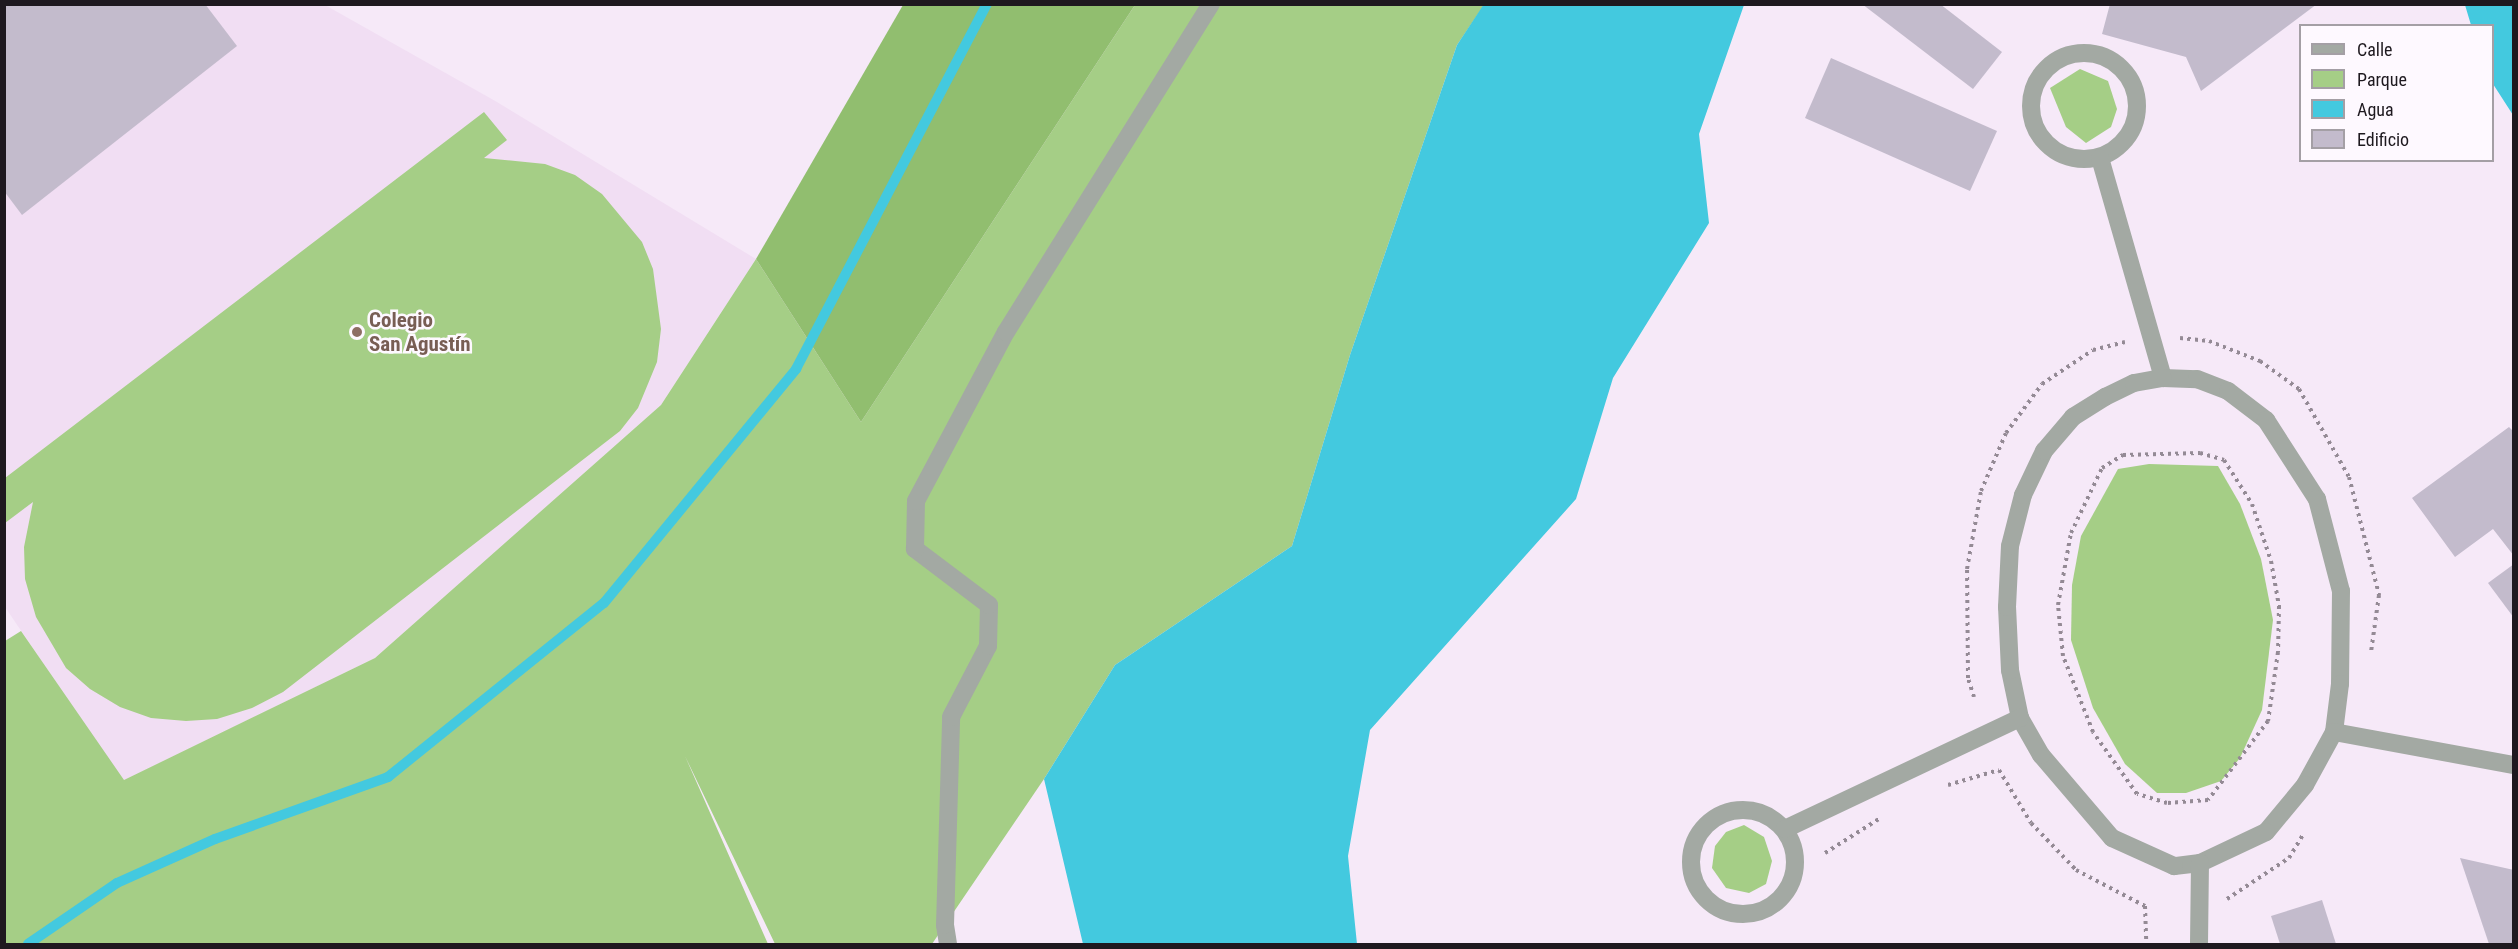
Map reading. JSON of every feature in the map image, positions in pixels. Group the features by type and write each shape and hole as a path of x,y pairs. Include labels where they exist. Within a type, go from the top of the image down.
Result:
{"street":[{"path":"948,945 945,914 951,717 988,646 989,605 915,549 916,501 1006,332 1211,4"},
{"path":"2069,54 2097,54 2121,67 2136,91 2136,119 2123,143 2100,158 2072,159 2047,145 2033,122 2032,94 2045,69 2069,54"},
{"path":"2100,158 2148,336 2163,378"},
{"path":"2163,378 2198,379 2228,391 2256,413 2295,461 2317,500 2341,591 2340,684 2334,732 2305,785 2266,832 2200,863 2174,866 2112,838 2041,755 2020,718 2010,670 2007,607 2010,546 2023,495 2044,451 2073,417 2134,383 2163,378"},
{"path":"1785,829 2020,718"},
{"path":"2334,732 2514,765"},
{"path":"1735,809 1762,812 1785,829 1796,854 1792,882 1776,904 1751,915 1723,912 1701,895 1690,870 1693,842 1710,820 1735,809"},
{"path":"2199,945 2200,863"}],"path":[{"path":"1974,697 1968,678 1967,569 1981,491 2006,433 2042,384 2093,350 2148,336 2210,341 2260,361 2298,389 2349,477 2379,595 2369,662"},
{"path":"2200,453 2224,460 2252,504 2277,595 2278,652 2268,721 2228,773 2208,800 2167,803 2137,794 2093,732 2063,656 2058,605 2071,533 2102,468 2123,455 2200,453"},
{"path":"1938,789 1999,770 2031,823 2076,870 2145,906 2146,945"},
{"path":"1825,853 1890,812"},
{"path":"2219,904 2289,858 2307,829"}],"shaded area":[{"name":"Colegio San Agustín","path":"4,5 325,5 497,102 756,259 661,405 375,658 123,781 5,607"}],"green space":[{"path":"903,5 1135,5 861,422 756,259"},
{"path":"1135,5 1484,5 1457,45 1350,355 1292,546 1115,665 1044,779 932,944 775,944 685,756 768,944 5,944 5,641 21,631 124,780 375,658 661,405 756,259 861,422"},
{"path":"2080,69 2108,81 2117,109 2111,127 2086,143 2066,127 2050,88"},
{"path":"484,112 507,140 484,158 545,164 575,175 602,194 642,242 653,269 661,329 657,362 638,408 620,431 283,692 252,708 217,719 186,721 151,718 120,707 90,689 66,668 36,617 25,579 24,547 33,502 5,523 5,478"},
{"path":"2149,464 2218,466 2240,504 2261,559 2273,620 2262,710 2240,758 2221,781 2186,793 2157,793 2125,764 2093,708 2071,640 2072,585 2081,536 2118,469"},
{"path":"1744,825 1764,837 1772,861 1766,884 1749,893 1726,888 1712,868 1715,846 1726,832"}],"water":[{"path":"1484,4 1744,5 1699,134 1709,223 1613,378 1576,499 1370,730 1348,856 1357,944 1083,944 1044,779 1115,665 1292,546 1350,355 1457,45"},
{"path":"2465,5 2513,5 2513,115 2494,86 2494,24 2471,24"}],"building":[{"path":"4,4 205,4 237,46 22,215 4,191"},
{"path":"1862,4 1940,4 2002,52 1973,89"},
{"path":"2110,4 2317,4 2201,91 2186,57 2102,34"},
{"path":"1831,58 1997,131 1970,191 1805,118"},
{"path":"2509,427 2514,432 2514,556 2493,529 2455,557 2412,498"},
{"path":"2514,564 2514,618 2488,583"},
{"path":"2460,858 2514,870 2514,944 2489,944"},
{"path":"2322,900 2336,944 2280,944 2271,916"}],"waterway":[{"path":"28,944 117,883 215,839 388,777 604,603 796,369 987,4"}],"place":[{"name":"Colegio San Agustín","path":"357,332"}]}
